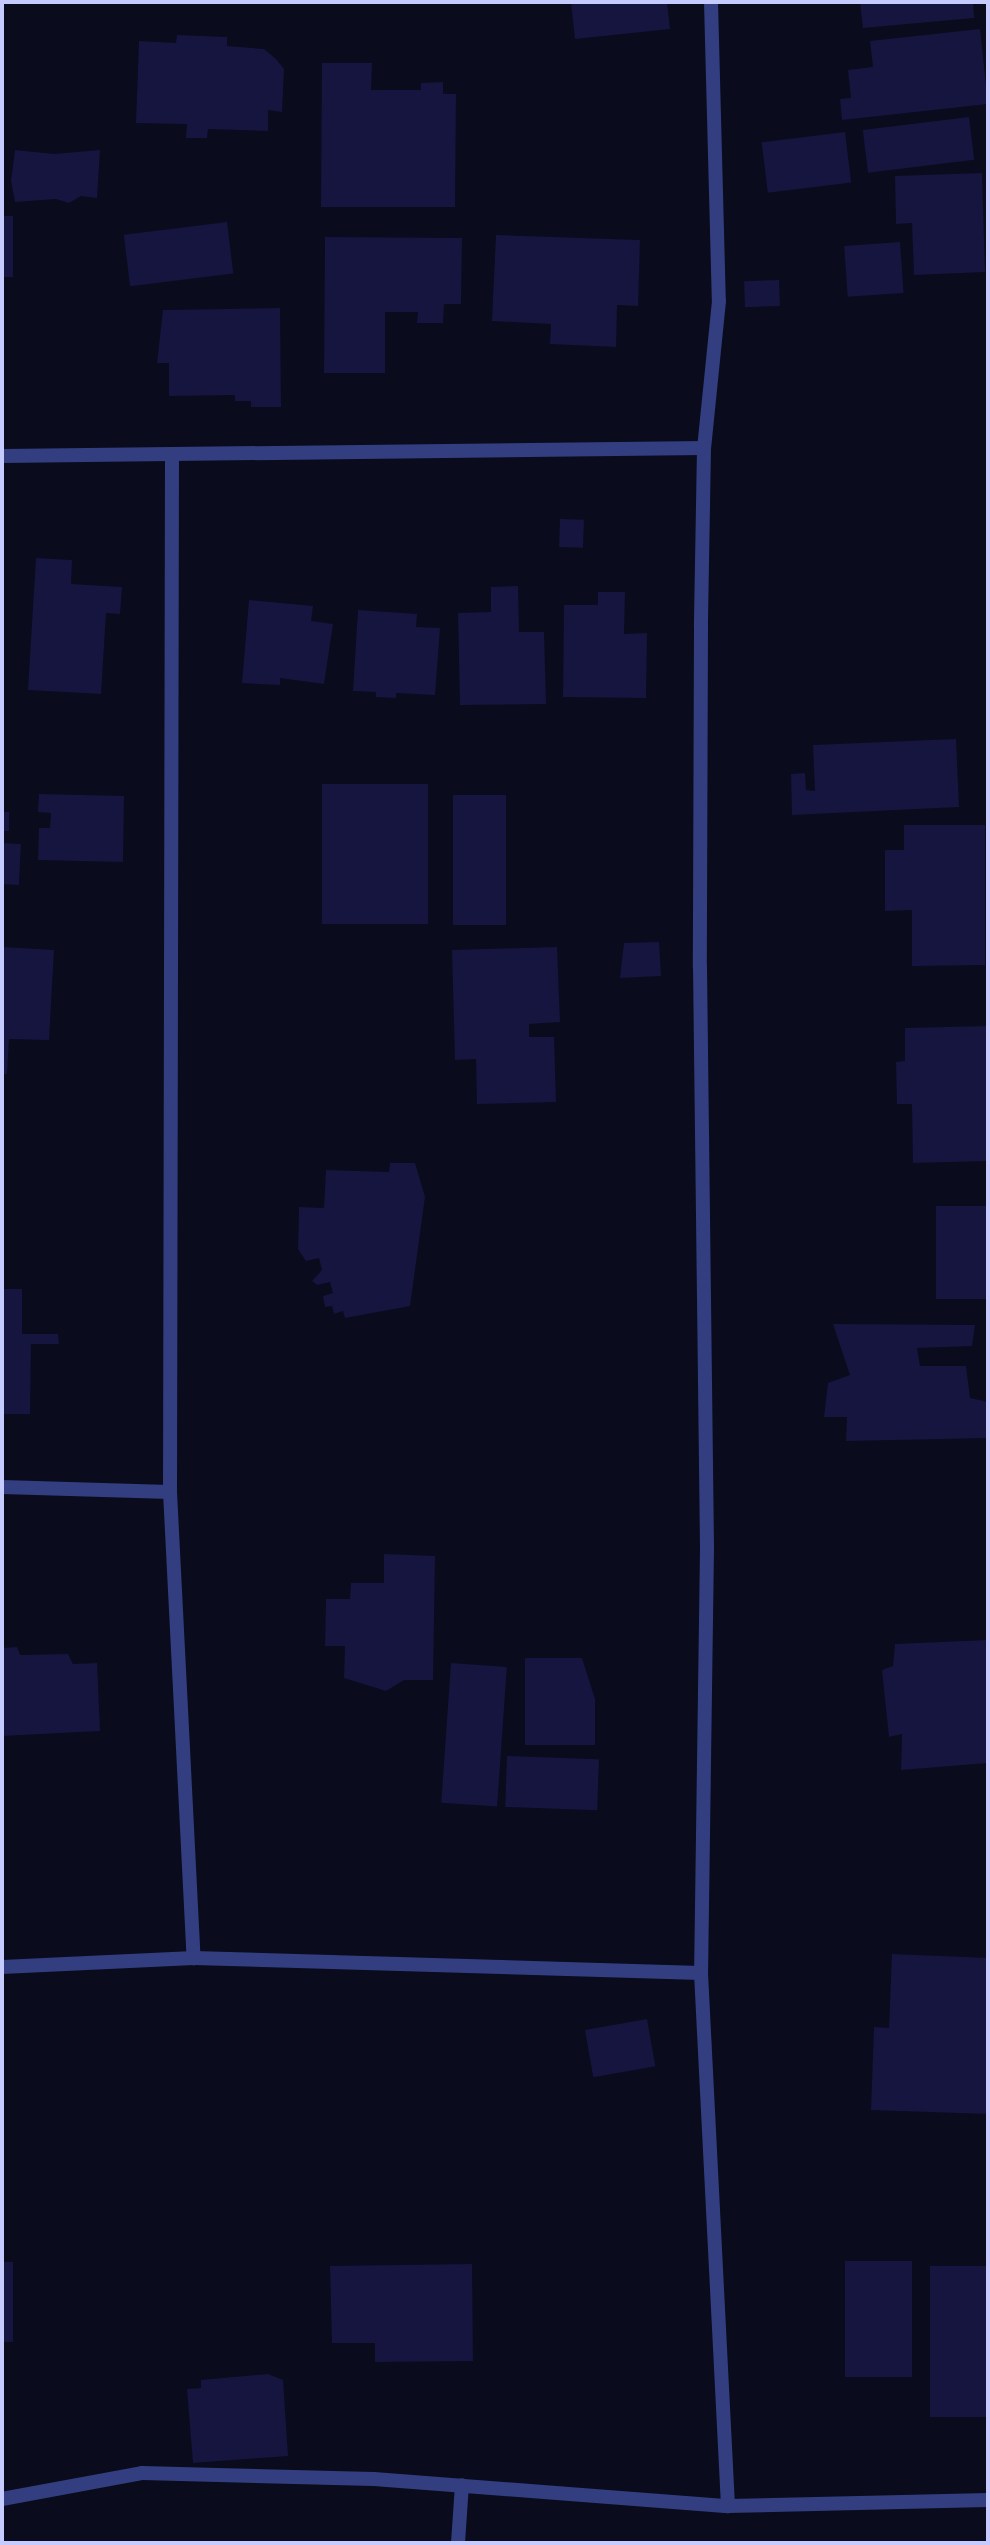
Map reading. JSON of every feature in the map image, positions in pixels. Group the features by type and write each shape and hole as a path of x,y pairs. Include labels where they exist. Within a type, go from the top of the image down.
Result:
{"street":[{"path":"711,2 719,301 704,448 700,967 707,1548 701,1973 728,2507"},
{"path":"2,456 704,448"},
{"path":"172,454 170,1492 194,1958"},
{"path":"2,1487 170,1492"},
{"path":"2,1967 194,1958 701,1973"},
{"path":"2,2499 142,2473 461,2484 728,2507 988,2500"},
{"path":"458,2543 461,2484"}],"building":[{"path":"571,2 667,2 670,29 575,39"},
{"path":"860,2 973,2 974,18 863,28"},
{"path":"980,29 988,104 842,120 840,99 851,98 848,70 873,67 870,41"},
{"path":"177,35 227,37 227,46 264,49 276,59 284,69 282,112 268,110 268,131 208,129 207,138 186,138 187,124 136,123 139,41 176,43"},
{"path":"322,63 372,63 371,90 421,90 421,83 443,82 443,94 456,94 455,207 321,207"},
{"path":"969,117 974,160 868,173 863,130"},
{"path":"845,132 851,183 768,193 762,142"},
{"path":"15,150 54,154 100,150 97,198 81,196 69,203 56,199 15,202 11,181"},
{"path":"982,173 985,272 914,275 912,223 896,224 895,176"},
{"path":"2,216 13,216 13,277 2,277"},
{"path":"227,222 233,274 130,286 124,235"},
{"path":"496,235 640,240 638,306 617,305 616,347 550,344 551,324 492,321"},
{"path":"325,237 462,238 461,304 444,304 443,323 417,323 418,312 385,312 385,373 324,373"},
{"path":"900,242 904,293 848,297 844,246"},
{"path":"779,280 780,306 745,307 744,281"},
{"path":"280,308 281,407 251,407 251,401 235,401 235,395 169,396 169,363 157,363 163,310"},
{"path":"560,519 584,520 583,548 559,547"},
{"path":"36,558 72,560 71,584 122,587 120,614 106,613 101,694 28,690"},
{"path":"518,586 519,632 544,632 546,704 460,705 458,613 491,612 491,587"},
{"path":"598,592 625,592 624,634 647,633 646,698 563,697 564,605 598,605"},
{"path":"249,600 313,606 311,621 333,624 324,684 280,678 280,685 242,683"},
{"path":"358,610 417,614 416,627 440,628 435,695 396,693 396,698 376,697 376,692 353,691"},
{"path":"956,739 959,807 792,815 791,774 805,773 806,790 815,791 813,745"},
{"path":"322,784 428,784 428,924 322,924"},
{"path":"39,794 124,796 123,862 38,860 39,828 50,828 51,813 38,812"},
{"path":"453,795 506,795 506,925 453,925"},
{"path":"2,812 9,812 9,831 2,831"},
{"path":"904,825 985,825 985,965 912,966 912,910 885,911 885,850 904,850"},
{"path":"2,843 21,844 19,885 2,884"},
{"path":"659,942 661,976 620,978 624,943"},
{"path":"2,947 54,950 49,1040 9,1039 7,1074 2,1074"},
{"path":"557,947 560,1022 529,1024 529,1037 554,1037 556,1102 477,1104 476,1059 455,1060 452,950"},
{"path":"988,1026 988,1161 913,1163 912,1104 897,1104 896,1062 905,1061 905,1028"},
{"path":"390,1163 415,1163 425,1197 410,1306 345,1318 343,1311 334,1314 332,1306 325,1307 323,1296 333,1293 330,1282 317,1285 312,1281 322,1270 319,1258 306,1261 298,1249 299,1207 324,1208 326,1170 389,1172"},
{"path":"936,1206 988,1206 988,1299 936,1299"},
{"path":"2,1289 22,1289 22,1334 58,1334 59,1344 31,1344 30,1414 2,1414"},
{"path":"833,1324 975,1325 972,1346 917,1348 920,1366 966,1366 970,1398 988,1402 988,1438 846,1441 847,1417 824,1417 828,1383 850,1375"},
{"path":"384,1554 435,1556 433,1680 404,1680 386,1691 344,1678 345,1646 325,1646 326,1599 350,1599 351,1583 384,1583"},
{"path":"988,1640 988,1763 901,1770 902,1734 889,1737 882,1670 893,1666 895,1644"},
{"path":"17,1647 20,1655 68,1654 73,1664 97,1663 100,1731 2,1736 2,1648"},
{"path":"525,1658 582,1658 595,1699 595,1745 525,1745"},
{"path":"451,1663 507,1667 497,1807 441,1803"},
{"path":"507,1756 599,1759 597,1810 505,1807"},
{"path":"892,1954 988,1958 988,2114 871,2110 874,2027 889,2028"},
{"path":"647,2019 655,2066 593,2077 585,2030"},
{"path":"845,2261 912,2261 912,2377 845,2377"},
{"path":"2,2262 13,2262 13,2342 2,2342"},
{"path":"472,2264 473,2361 375,2362 375,2343 332,2343 330,2266"},
{"path":"930,2266 988,2266 988,2417 930,2417"},
{"path":"268,2374 283,2380 288,2456 193,2463 187,2389 201,2388 201,2380"}]}
